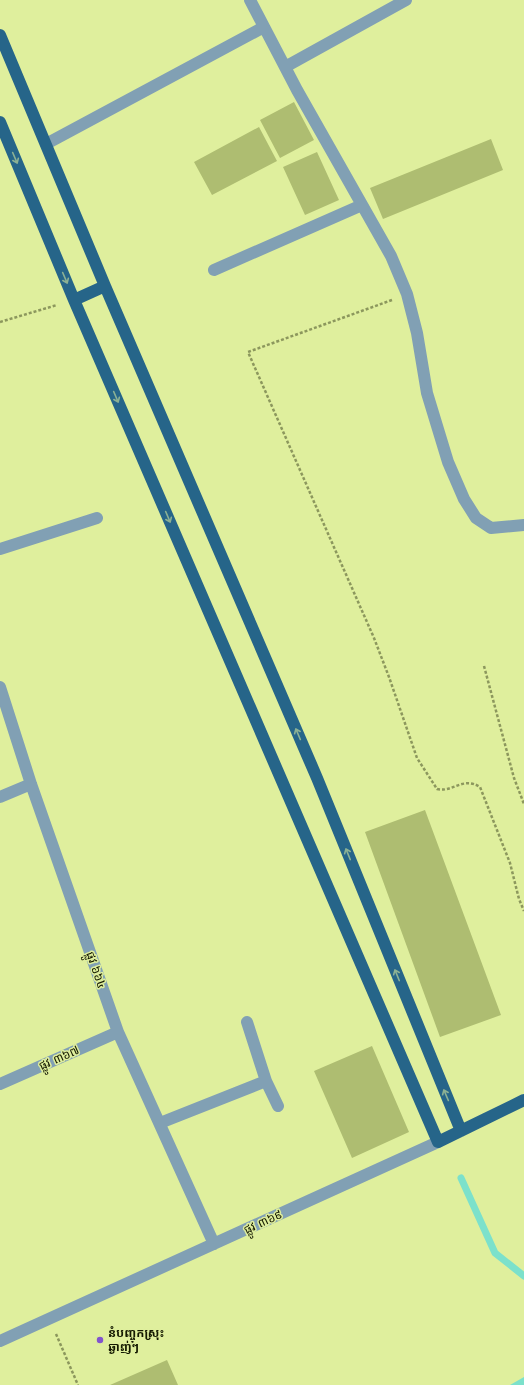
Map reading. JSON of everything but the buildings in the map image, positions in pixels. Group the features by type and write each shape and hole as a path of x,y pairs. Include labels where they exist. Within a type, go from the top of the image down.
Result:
{"main road":[{"path":"0,35 105,286 317,778 461,1131"},
{"path":"0,122 74,300 438,1142"},
{"path":"74,300 105,286"},
{"name":"ផ្លូវ ៣៦៩","path":"438,1142 524,1100"}],"street":[{"path":"250,0 285,68 394,262 407,294 417,333 427,392 448,462 464,499 476,518 491,528 524,525"},
{"path":"285,68 406,0"},
{"path":"46,144 264,27"},
{"path":"214,270 362,205"},
{"path":"0,549 96,518"},
{"name":"ផ្លូវ ៦៦៤","path":"0,687 30,784 118,1032 214,1244"},
{"path":"0,797 30,784"},
{"path":"247,1022 266,1081 278,1106"},
{"name":"ផ្លូវ ៣៦៧","path":"0,1084 118,1032"},
{"path":"160,1123 266,1081"},
{"name":"ផ្លូវ ៣៦៩","path":"0,1341 438,1142"}],"path":[{"path":"407,294 248,352 374,638 417,758 437,789 442,790 457,784 474,783 480,787 510,863 519,899 524,911"},
{"path":"0,322 74,300"},
{"path":"484,666 514,778 524,804"},
{"path":"49,1318 78,1385"}],"water":[{"path":"524,1377 524,1385 510,1385"}],"waterway":[{"path":"461,1178 495,1253 524,1276"}],"place":[{"name":"នំបញ្ចុកស្រុះ ឆ្ងាញ់ៗ","path":"100,1340"}]}
